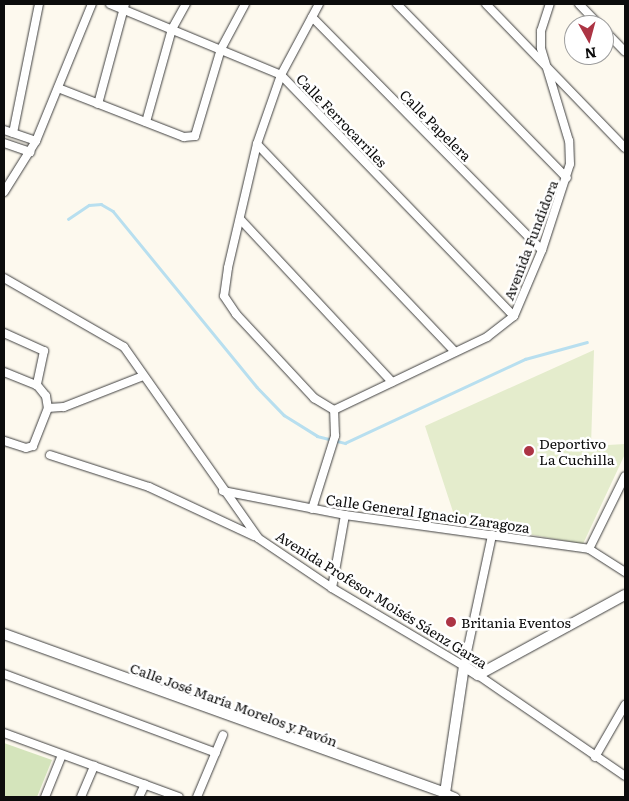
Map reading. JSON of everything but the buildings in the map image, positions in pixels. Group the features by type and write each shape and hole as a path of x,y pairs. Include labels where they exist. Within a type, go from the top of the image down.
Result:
{"street":[{"path":"13,133 39,4"},
{"path":"4,192 36,141 92,4"},
{"name":"Calle Ferrocarriles","path":"110,4 124,7 281,76 514,316"},
{"path":"146,122 172,29 186,4"},
{"path":"58,88 190,138 198,131 221,49 245,4"},
{"path":"312,510 335,436 334,410 314,398 232,310 224,296 257,144 281,76 319,4"},
{"path":"397,4 567,178"},
{"path":"486,4 625,148"},
{"name":"Avenida Fundidora","path":"334,410 502,328 514,316 542,250 567,178 568,140 544,64 541,31 550,4"},
{"path":"579,4 589,15"},
{"path":"98,104 124,7"},
{"name":"Calle Papelera","path":"312,17 542,250"},
{"path":"614,40 625,52"},
{"path":"4,130 36,141"},
{"path":"4,143 30,152"},
{"path":"257,144 455,352"},
{"path":"240,219 392,382"},
{"name":"Avenida Profesor Moisés Sáenz Garza","path":"4,278 117,341 258,538 332,588 478,675 625,776"},
{"path":"4,333 44,351 37,385"},
{"path":"4,372 37,385 46,396 48,408 33,446 26,448 4,441"},
{"path":"48,408 64,407 143,376"},
{"path":"50,455 149,488 258,538"},
{"path":"589,549 625,476"},
{"name":"Calle General Ignacio Zaragoza","path":"223,491 312,510 589,549 625,572"},
{"path":"332,588 345,515"},
{"path":"444,795 464,666 492,535"},
{"path":"478,675 625,595"},
{"name":"Calle José María Morelos y Pavón","path":"4,634 444,795 456,797"},
{"path":"4,674 216,753"},
{"path":"595,757 625,705"},
{"path":"4,733 179,797"},
{"path":"196,797 223,735"},
{"path":"45,797 62,754"},
{"path":"81,797 94,766"},
{"path":"139,797 145,784"}],"green space":[{"name":"Deportivo La Cuchilla","path":"594,350 591,446 625,444 625,454 583,544 456,521 425,426"},
{"path":"4,743 52,760 37,797 4,797"}],"waterway":[{"path":"68,219 89,205 101,204 113,211 257,387 284,415 317,436 345,443 525,359 587,342"}],"place":[{"name":"Deportivo La Cuchilla","path":"529,451"},
{"name":"Britania Eventos","path":"451,622"}]}
